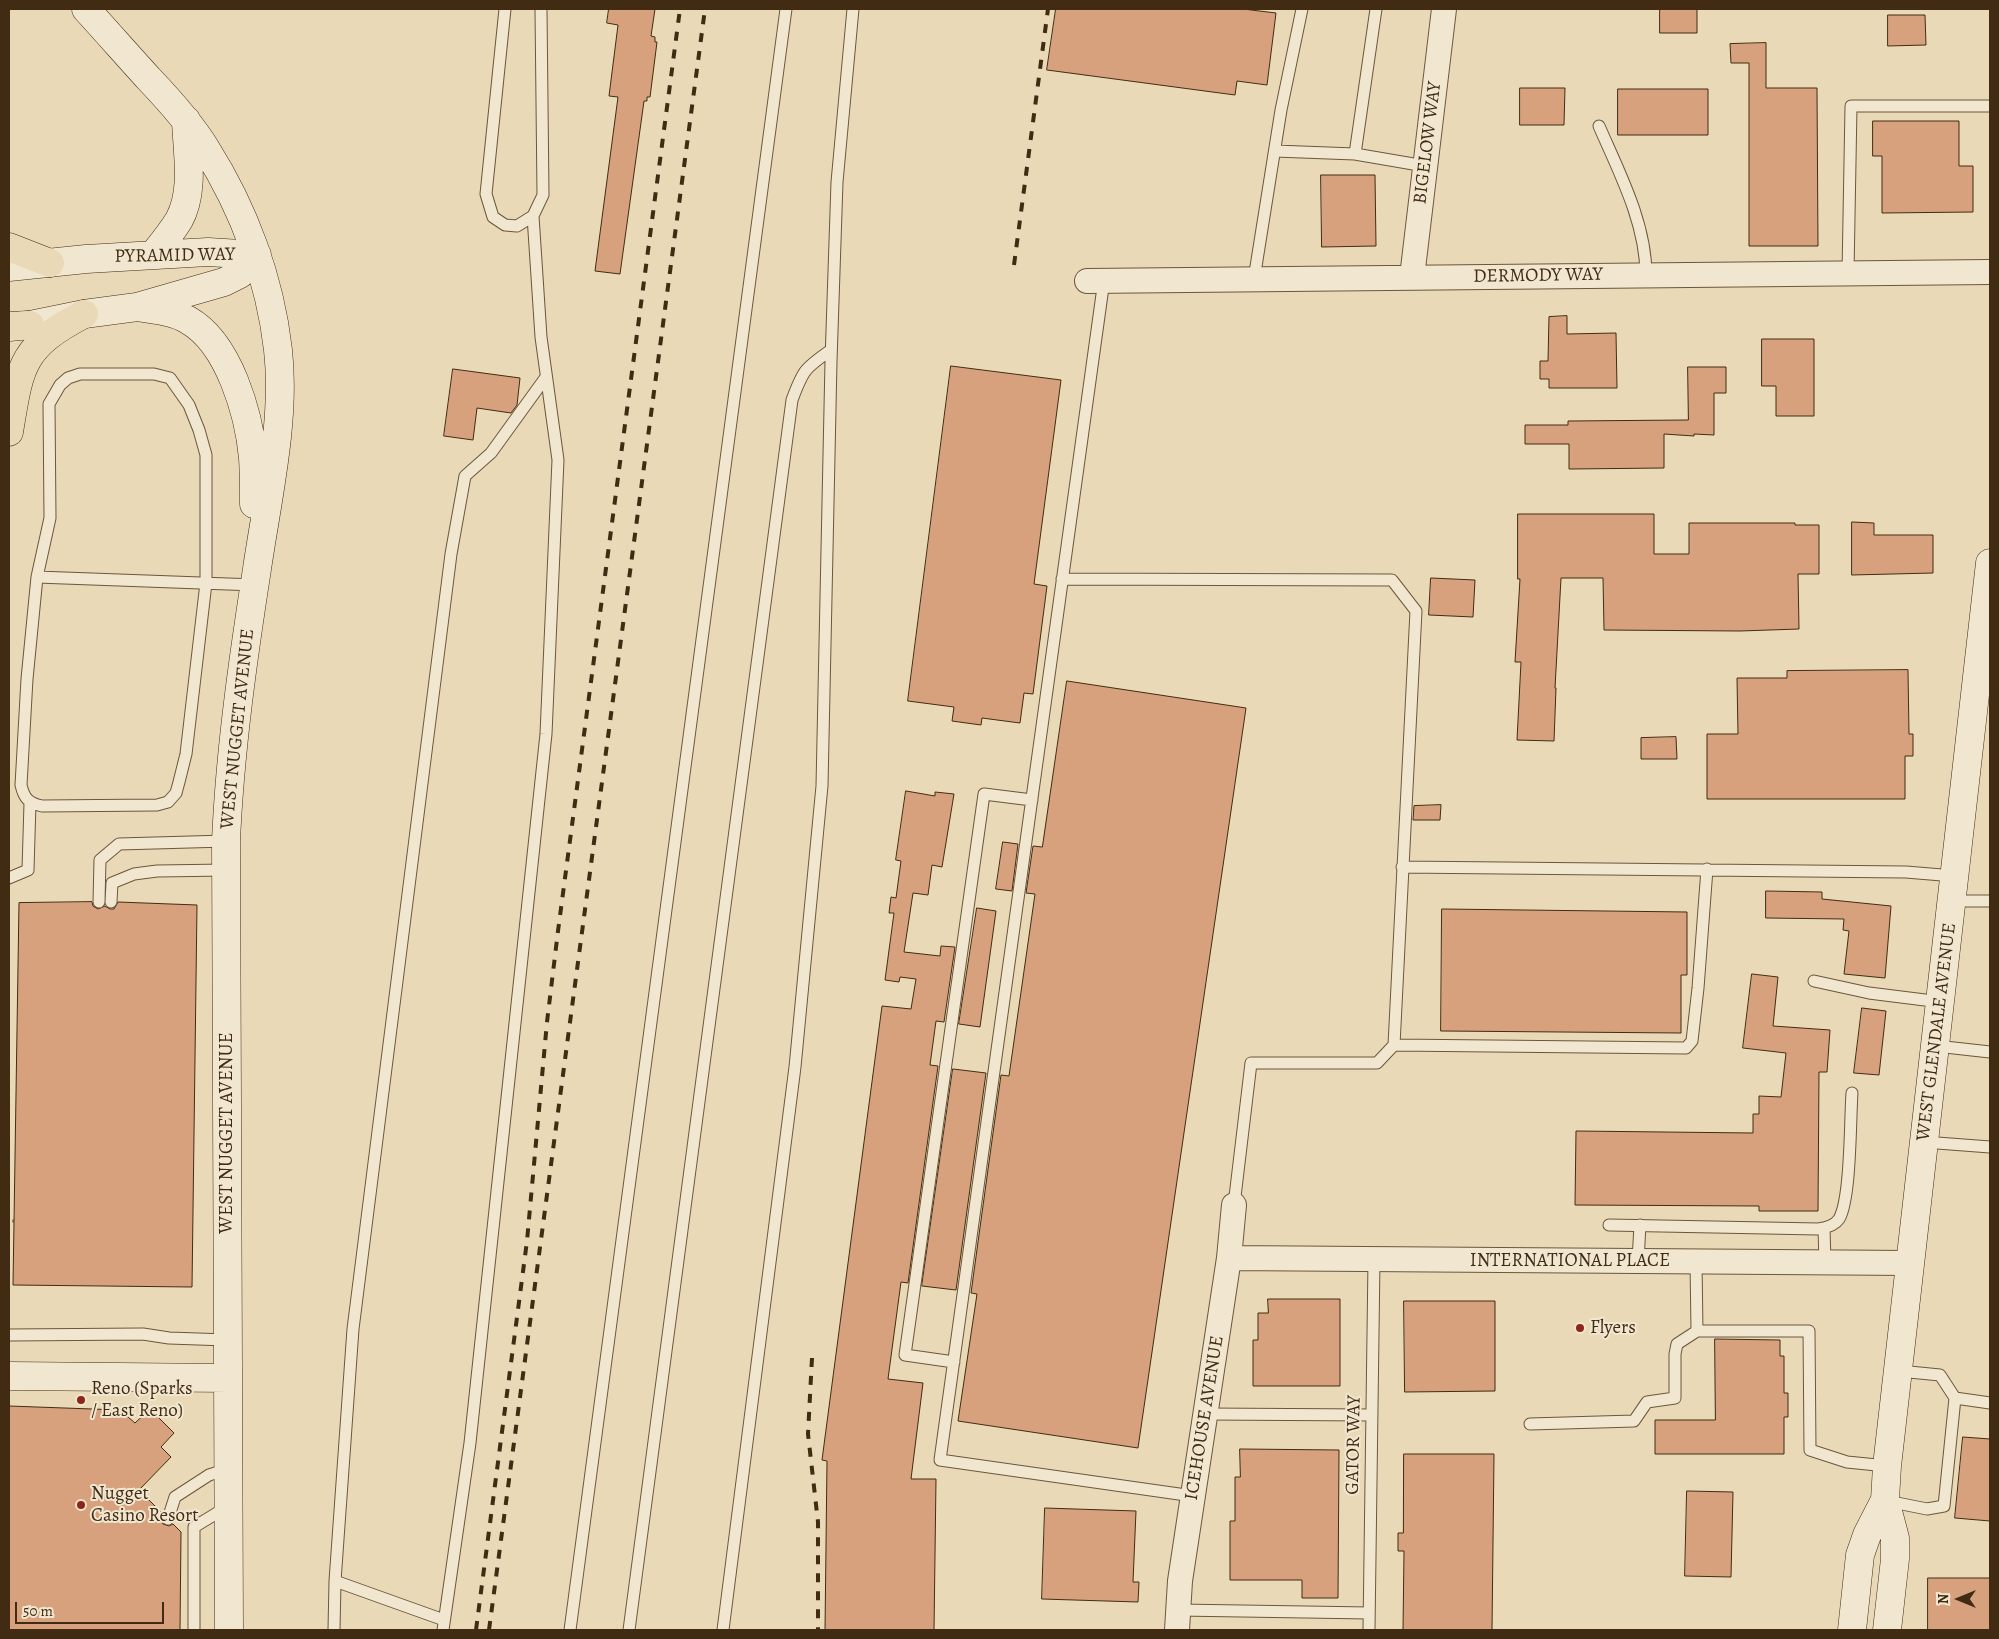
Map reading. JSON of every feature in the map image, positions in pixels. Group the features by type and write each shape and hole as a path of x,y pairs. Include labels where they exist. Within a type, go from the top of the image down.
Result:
{"highway":[{"path":"9,246 50,263"},
{"path":"9,432 18,379 23,365 40,343 58,327 84,314"}],"street":[{"name":"WEST NUGGET AVENUE","path":"86,9 186,120 206,149 228,188 258,255 269,295 278,351 279,403 271,483 255,577 228,784 226,841 229,1630"},
{"name":"BIGELOW WAY","path":"1412,277 1444,9"},
{"path":"152,255 168,237 179,220 186,199 189,182 186,120"},
{"name":"PYRAMID WAY","path":"9,267 208,252 258,255"},
{"name":"PYRAMID WAY","path":"16,326 84,314 137,308 224,282 240,274 258,255"},
{"name":"DERMODY WAY","path":"1095,280 1990,272"},
{"path":"137,308 172,313 187,319 202,329 223,357 233,378 246,420 253,456 255,577"},
{"name":"WEST GLENDALE AVENUE","path":"1887,1630 1895,1559 1895,1538 1885,1500 1887,1466 1990,575"},
{"name":"ICEHOUSE AVENUE","path":"1177,1620 1193,1496 1229,1258 1234,1205"},
{"name":"INTERNATIONAL PLACE","path":"1229,1258 1910,1263"},
{"path":"9,1376 227,1378"},
{"name":"WEST GLENDALE AVENUE","path":"1852,1630 1860,1554 1866,1534 1885,1500"}],"lane":[{"path":"504,9 486,194 493,218 505,225 517,226 533,216"},
{"path":"335,1581 443,1625 470,1443 546,734 558,460 541,337 533,216 543,195 540,9"},
{"path":"570,1630 786,9"},
{"path":"723,1630 795,1067 822,786 831,350 837,182 853,9"},
{"path":"1254,278 1275,151 1302,9"},
{"path":"1355,154 1376,9"},
{"path":"1848,273 1851,106 1990,106"},
{"path":"1599,126 1630,197 1646,255 1646,275"},
{"path":"1275,151 1355,154 1425,166"},
{"path":"1095,280 1062,579 940,1460 1193,1496"},
{"path":"628,1630 792,400 801,375 812,363 831,350"},
{"path":"80,374 154,374 170,378 189,406 199,430 206,456 206,583 186,754 176,793 168,802 157,805 42,806 30,803 23,794 21,784 27,679 37,577 50,518 50,404 60,386 68,378 80,374"},
{"path":"334,1630 335,1581 353,1328 451,554 466,476 491,453 546,377"},
{"path":"37,577 206,583 255,577"},
{"path":"1062,579 1392,580 1416,611 1394,1045 1377,1063 1251,1063 1234,1205"},
{"path":"954,1362 905,1355 984,794 1032,800"},
{"path":"9,878 28,870 30,803"},
{"path":"98,902 100,860 119,844 226,841"},
{"path":"1402,867 1906,872 1990,901"},
{"path":"111,902 112,883 134,874 157,871 227,870"},
{"path":"1394,1045 1686,1048 1692,1041 1698,988 1706,870"},
{"path":"1814,981 1868,993 1941,1002"},
{"path":"1936,1046 1990,1052"},
{"path":"1609,1225 1824,1228 1838,1221 1845,1201 1852,1093"},
{"path":"1924,1142 1990,1147"},
{"path":"1638,1261 1640,1225"},
{"path":"1824,1228 1825,1263"},
{"name":"GATOR WAY","path":"1369,1630 1374,1260"},
{"path":"1696,1262 1697,1331"},
{"path":"1530,1424 1634,1421 1647,1402 1675,1398 1675,1354 1677,1344 1697,1331 1809,1331 1810,1450 1847,1462 1887,1466"},
{"path":"9,1335 143,1334 169,1338 227,1340"},
{"path":"1885,1500 1927,1509 1944,1506 1955,1398 1940,1375 1899,1371"},
{"path":"1955,1398 1990,1403"},
{"path":"1205,1414 1372,1415"},
{"path":"168,1519 175,1497 209,1475 228,1469"},
{"path":"194,1630 194,1526 228,1506"},
{"path":"1177,1620 1369,1613"}],"path":[{"path":"9,1221 14,1221"}],"building":[{"path":"609,9 655,9 651,36 655,37 655,42 657,42 650,97 647,97 647,101 644,101 620,274 595,271 618,97 609,96 618,25 607,23"},
{"path":"1056,9 1243,9 1276,13 1267,85 1237,81 1235,95 1047,70"},
{"path":"1660,9 1697,9 1697,33 1660,33"},
{"path":"1888,15 1925,15 1926,45 1888,46"},
{"path":"1766,43 1766,88 1817,88 1818,246 1749,246 1749,63 1731,63 1730,44"},
{"path":"1520,88 1565,88 1564,125 1520,125"},
{"path":"1618,89 1708,89 1708,135 1618,135"},
{"path":"1873,121 1959,121 1959,166 1973,166 1973,212 1882,213 1882,156 1873,156"},
{"path":"1321,175 1375,175 1376,246 1322,247"},
{"path":"1567,316 1567,334 1616,333 1617,388 1549,388 1549,379 1540,379 1540,361 1548,361 1549,317"},
{"path":"1762,339 1814,339 1814,416 1776,416 1776,386 1762,386"},
{"path":"951,366 1061,380 1034,584 1047,586 1033,694 1024,693 1020,723 982,718 981,725 952,721 954,707 908,701"},
{"path":"1688,367 1726,367 1726,393 1714,393 1714,435 1664,434 1664,468 1569,469 1569,444 1525,444 1525,425 1568,425 1568,421 1688,420"},
{"path":"453,369 520,378 517,405 511,413 477,408 473,440 444,436"},
{"path":"1518,514 1654,514 1654,554 1689,554 1689,523 1795,523 1795,525 1819,525 1819,574 1798,574 1799,629 1740,631 1604,630 1603,578 1561,578 1554,741 1517,740 1521,662 1515,662 1520,579 1518,579"},
{"path":"1852,522 1874,523 1874,535 1933,535 1933,573 1852,575"},
{"path":"1431,578 1475,580 1473,617 1429,615"},
{"path":"1908,670 1909,734 1913,734 1913,756 1905,756 1905,799 1707,799 1707,734 1738,734 1737,678 1787,678 1787,671"},
{"path":"1067,681 1246,708 1138,1448 958,1421 977,1294 971,1293 1001,1075 1009,1076 1035,894 1026,893 1033,846 1042,847"},
{"path":"1676,737 1677,759 1641,759 1641,738"},
{"path":"906,791 935,796 935,792 954,794 942,867 932,865 928,895 913,893 904,952 940,956 941,946 955,947 944,1022 936,1021 930,1065 938,1066 908,1283 901,1282 888,1379 923,1383 911,1479 936,1479 934,1630 825,1630 827,1461 822,1460 882,1006 911,1009 916,979 900,977 899,982 885,980 894,913 889,913 891,897 896,898 901,861 896,860"},
{"path":"1441,805 1440,820 1413,820 1414,806"},
{"path":"1003,842 1018,844 1012,891 996,889"},
{"path":"1766,891 1822,892 1822,899 1891,906 1885,978 1844,974 1849,931 1843,930 1844,919 1766,918"},
{"path":"92,902 93,906 98,909 105,906 114,909 118,902 197,905 192,1287 13,1285 19,903"},
{"path":"977,908 996,911 980,1027 959,1024"},
{"path":"1442,909 1687,912 1687,975 1681,975 1681,1033 1441,1031"},
{"path":"1752,974 1778,977 1773,1026 1830,1030 1827,1072 1819,1072 1818,1211 1759,1211 1759,1206 1575,1205 1576,1131 1753,1133 1753,1114 1759,1114 1759,1096 1781,1097 1786,1053 1743,1048"},
{"path":"1862,1008 1886,1011 1879,1075 1854,1073"},
{"path":"953,1069 986,1073 956,1290 922,1286"},
{"path":"1268,1299 1340,1299 1340,1386 1253,1386 1253,1340 1258,1340 1258,1313 1268,1313"},
{"path":"1404,1301 1495,1301 1495,1391 1405,1392"},
{"path":"1715,1339 1780,1340 1780,1356 1784,1356 1784,1393 1788,1393 1788,1417 1784,1417 1784,1454 1655,1454 1655,1420 1715,1420"},
{"name":"Nugget Casino Resort","path":"9,1406 120,1410 135,1423 150,1409 174,1433 161,1447 171,1457 139,1490 162,1513 161,1520 163,1524 169,1526 173,1524 181,1532 180,1630 9,1630"},
{"path":"1963,1437 1990,1439 1990,1521 1955,1518"},
{"path":"1240,1449 1339,1450 1338,1598 1302,1598 1302,1580 1230,1580 1230,1521 1235,1521 1235,1477 1240,1477"},
{"path":"1404,1454 1494,1454 1492,1630 1403,1630 1404,1551 1398,1551 1398,1533 1403,1533"},
{"path":"1687,1491 1733,1492 1731,1577 1685,1576"},
{"path":"1045,1508 1136,1511 1133,1582 1139,1582 1138,1602 1042,1599"},
{"path":"1928,1578 1990,1578 1990,1630 1928,1630"}],"railway":[{"path":"476,1630 527,1241 547,1022 558,931 680,9"},
{"path":"489,1630 705,9"},
{"path":"1014,265 1048,9"},
{"path":"812,1358 808,1434 818,1522 818,1630"}],"place":[{"name":"Flyers","path":"1580,1328"},
{"name":"Reno (Sparks / East Reno)","path":"81,1400"},
{"name":"Nugget Casino Resort","path":"81,1505"}]}
